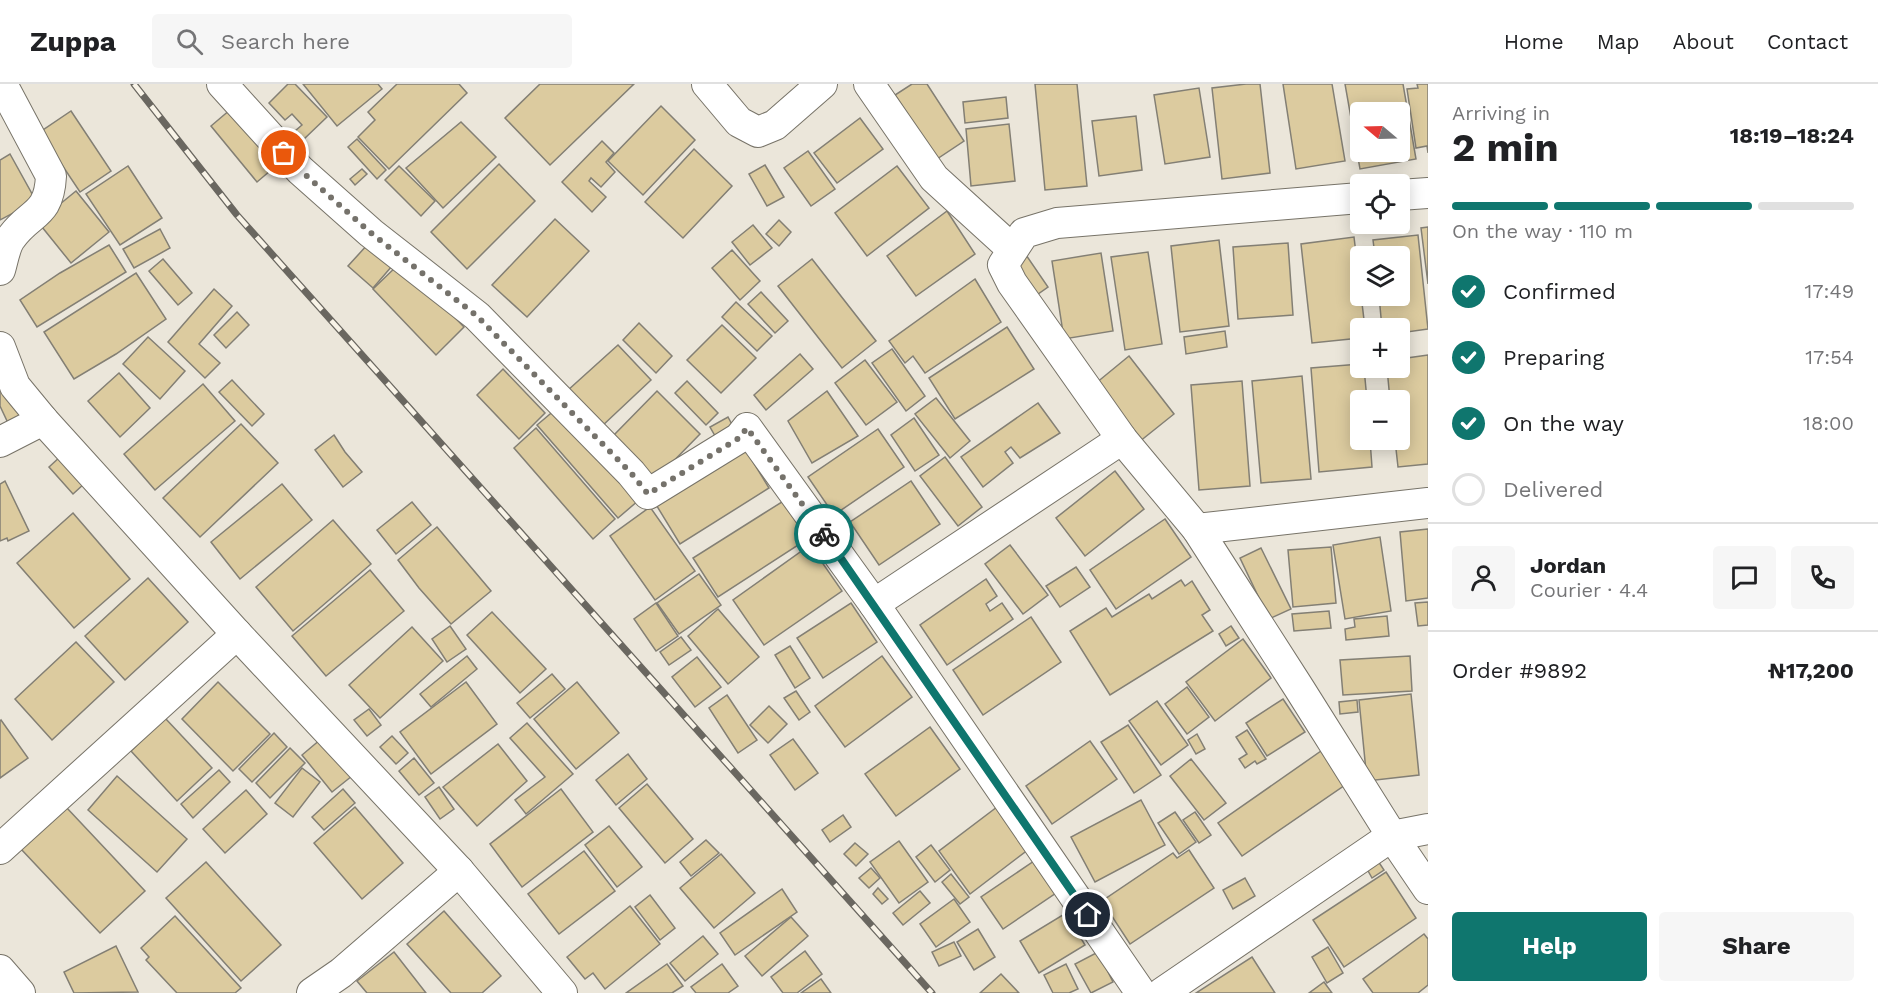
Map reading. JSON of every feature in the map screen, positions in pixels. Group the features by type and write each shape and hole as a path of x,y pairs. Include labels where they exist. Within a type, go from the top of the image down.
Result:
{"street":[{"path":"0,270 10,239 46,204 51,190 51,176 2,84"},
{"path":"222,84 300,170 371,233 477,316 631,473 648,494 739,438 747,428 874,604 1141,993"},
{"path":"707,84 739,122 759,132 775,125 822,84"},
{"path":"869,84 934,178 1012,249"},
{"path":"1410,194 1428,193"},
{"path":"1350,199 1058,223 1024,233 1003,265 1012,283 1122,440 1197,530 1428,889"},
{"path":"0,347 15,386 42,420 237,634 459,871 562,993"},
{"path":"0,442 42,420"},
{"path":"874,604 1122,440"},
{"path":"1197,530 1428,503"},
{"path":"0,849 237,634"},
{"path":"1162,993 1392,836 1428,829"},
{"path":"312,993 341,972 459,871"},
{"path":"0,970 20,993"}],"building":[{"path":"288,84 295,84 327,117 304,139 295,131 302,125 292,114 285,120 269,103"},
{"path":"303,84 378,84 382,89 337,126"},
{"path":"397,84 459,84 467,93 389,169 358,137 375,120 368,112"},
{"path":"540,84 634,84 550,165 505,118"},
{"path":"912,84 927,84 964,141 937,159 895,95"},
{"path":"1035,84 1077,84 1087,186 1045,190"},
{"path":"1260,84 1270,173 1222,179 1212,88"},
{"path":"1283,84 1332,84 1345,161 1296,169"},
{"path":"1345,84 1403,84 1406,102 1350,102 1350,112"},
{"path":"1417,84 1428,84 1428,153 1427,146 1416,148 1407,89 1418,88"},
{"path":"1199,88 1210,157 1165,164 1154,95"},
{"path":"1006,97 1008,118 965,123 963,102"},
{"path":"661,106 695,140 643,195 608,161"},
{"path":"231,109 277,165 257,182 211,126"},
{"path":"71,111 111,171 80,192 40,132"},
{"path":"1136,116 1142,170 1099,176 1092,121"},
{"path":"860,118 883,149 837,183 814,153"},
{"path":"461,122 496,157 443,208 406,168"},
{"path":"1009,124 1015,181 971,186 966,129"},
{"path":"1410,124 1416,159 1410,160"},
{"path":"357,139 386,170 377,179 348,147"},
{"path":"602,141 614,153 606,162 615,172 601,187 591,178 589,181 606,197 592,212 562,182"},
{"path":"694,149 732,186 683,238 645,202"},
{"path":"808,151 835,189 811,206 784,168"},
{"path":"10,154 36,201 0,220 0,160"},
{"path":"1359,162 1399,162 1360,169"},
{"path":"499,164 535,201 467,269 431,232"},
{"path":"765,165 784,197 767,206 749,174"},
{"path":"128,166 162,218 120,245 86,194"},
{"path":"399,166 435,201 421,216 385,180"},
{"path":"897,166 929,208 867,256 835,213"},
{"path":"362,169 367,174 355,185 350,179"},
{"path":"76,191 109,232 71,263 38,222"},
{"path":"947,211 975,254 916,296 887,256"},
{"path":"555,219 589,251 527,317 492,285"},
{"path":"779,220 791,232 779,246 766,234"},
{"path":"753,225 772,248 750,265 732,242"},
{"path":"1428,227 1428,284 1421,228"},
{"path":"160,229 170,248 134,268 123,249"},
{"path":"1418,235 1428,329 1410,332 1410,318 1381,318 1380,306 1410,306 1410,246 1374,246 1373,240"},
{"path":"1354,237 1355,246 1350,246 1350,306 1362,306 1364,318 1350,318 1350,339 1312,343 1301,244"},
{"path":"1219,240 1229,326 1180,332 1171,246"},
{"path":"1288,243 1293,315 1238,319 1233,247"},
{"path":"368,244 392,266 373,288 348,266"},
{"path":"109,245 126,272 37,327 20,300 60,273"},
{"path":"732,250 760,281 740,300 712,268"},
{"path":"1024,252 1048,287 1031,299 1007,264"},
{"path":"1148,252 1162,344 1125,350 1111,257"},
{"path":"1101,253 1113,331 1064,339 1052,261"},
{"path":"163,259 192,293 178,305 149,271"},
{"path":"812,259 876,341 842,368 778,286"},
{"path":"401,262 464,327 436,355 373,289"},
{"path":"136,273 166,319 116,354 74,379 44,332"},
{"path":"975,279 1001,322 925,373 913,356 905,363 889,341"},
{"path":"214,289 232,306 199,344 220,363 205,378 168,342"},
{"path":"761,292 788,321 775,333 748,304"},
{"path":"736,302 772,336 757,351 722,317"},
{"path":"237,312 249,325 226,348 214,335"},
{"path":"639,323 672,356 656,373 623,340"},
{"path":"722,325 756,358 721,393 687,360"},
{"path":"1007,327 1034,369 955,419 929,378"},
{"path":"1225,331 1227,347 1186,354 1184,337"},
{"path":"148,337 185,371 160,399 123,364"},
{"path":"618,345 651,380 601,427 567,391"},
{"path":"892,349 925,396 906,411 872,363"},
{"path":"800,354 813,369 766,410 754,395"},
{"path":"1428,355 1428,464 1398,467 1396,450 1410,450 1410,390 1389,390 1388,378 1410,378 1410,358"},
{"path":"1129,356 1174,414 1134,446 1090,388"},
{"path":"865,360 897,402 866,425 835,383"},
{"path":"0,361 26,414 8,423 0,406"},
{"path":"1350,365 1350,378 1365,378 1366,390 1350,390 1350,450 1371,450 1372,467 1319,472 1311,368"},
{"path":"503,369 545,413 519,439 477,395"},
{"path":"119,373 150,408 120,437 88,401"},
{"path":"1302,376 1311,479 1261,483 1252,381"},
{"path":"232,380 264,414 252,426 219,392"},
{"path":"687,381 718,413 706,425 675,393"},
{"path":"1242,381 1250,486 1199,490 1191,385"},
{"path":"203,384 235,421 155,490 124,454"},
{"path":"657,391 700,434 656,479 613,436"},
{"path":"827,391 858,436 812,463 788,421"},
{"path":"936,398 970,441 950,458 915,414"},
{"path":"1038,403 1060,433 1020,458 1011,447 1005,452 1013,463 983,487 961,457"},
{"path":"556,409 639,500 618,518 537,425"},
{"path":"728,417 736,432 718,441 710,427"},
{"path":"914,418 939,455 915,471 891,435"},
{"path":"241,424 278,463 200,537 163,498"},
{"path":"536,428 615,519 593,539 514,448"},
{"path":"878,429 904,467 834,515 808,477"},
{"path":"334,435 362,472 343,487 315,450"},
{"path":"741,442 769,488 680,544 652,498"},
{"path":"61,456 85,483 73,494 49,467"},
{"path":"945,457 982,507 958,526 920,476"},
{"path":"1115,471 1144,509 1085,556 1056,518"},
{"path":"5,481 29,531 8,541 7,538 0,541 0,484"},
{"path":"911,481 940,524 879,565 850,522"},
{"path":"282,484 312,520 240,579 211,542"},
{"path":"785,500 809,538 718,597 693,558"},
{"path":"412,502 431,525 396,554 377,530"},
{"path":"650,507 695,571 655,600 610,536"},
{"path":"73,513 130,579 74,628 17,563"},
{"path":"1165,519 1191,557 1116,609 1090,570"},
{"path":"333,520 371,564 293,631 256,587"},
{"path":"437,527 491,591 451,624 398,560"},
{"path":"1428,529 1428,598 1406,601 1400,532"},
{"path":"1380,537 1391,611 1345,619 1333,545"},
{"path":"810,545 842,591 764,645 733,600"},
{"path":"1010,545 1048,595 1023,614 985,564"},
{"path":"1331,547 1336,603 1293,607 1288,550"},
{"path":"1261,548 1291,609 1269,619 1240,558"},
{"path":"1076,567 1090,587 1060,607 1046,586"},
{"path":"370,570 404,611 326,676 292,636"},
{"path":"699,574 721,605 679,634 657,603"},
{"path":"148,578 188,622 125,680 85,636"},
{"path":"986,579 997,596 986,604 990,611 1002,603 1013,619 947,665 920,625"},
{"path":"1181,580 1185,586 1192,581 1210,610 1202,615 1213,631 1110,695 1070,631 1106,608 1112,617 1149,594 1152,599"},
{"path":"1428,602 1428,625 1418,626 1415,603"},
{"path":"656,603 678,636 656,651 634,619"},
{"path":"851,603 877,642 823,678 797,638"},
{"path":"718,609 759,657 728,684 688,636"},
{"path":"1329,611 1331,628 1294,631 1292,614"},
{"path":"492,612 546,669 520,693 467,635"},
{"path":"1387,616 1389,636 1346,640 1345,629 1355,627 1354,619"},
{"path":"1031,617 1061,662 983,715 953,670"},
{"path":"450,626 466,649 447,662 432,639"},
{"path":"1231,626 1239,638 1226,646 1219,634"},
{"path":"412,627 443,661 380,718 349,685"},
{"path":"681,637 691,650 669,665 660,652"},
{"path":"1243,639 1271,678 1215,721 1186,682"},
{"path":"76,642 114,682 52,740 15,699"},
{"path":"790,646 810,678 795,688 775,655"},
{"path":"467,656 477,669 431,707 420,694"},
{"path":"882,656 912,697 845,747 815,706"},
{"path":"1410,656 1412,691 1343,695 1340,660"},
{"path":"697,657 721,687 695,707 672,677"},
{"path":"552,674 565,689 530,718 517,703"},
{"path":"218,682 270,734 233,771 182,719"},
{"path":"466,682 497,724 431,774 400,732"},
{"path":"577,682 619,733 576,769 534,719"},
{"path":"1187,687 1209,717 1187,734 1165,704"},
{"path":"796,691 810,712 799,720 784,698"},
{"path":"1411,694 1419,775 1367,781 1359,700"},
{"path":"727,695 757,740 738,753 709,708"},
{"path":"1283,699 1305,732 1267,756 1246,723"},
{"path":"1357,700 1358,712 1340,714 1339,702"},
{"path":"1157,701 1188,745 1161,765 1129,721"},
{"path":"769,706 787,724 768,743 750,725"},
{"path":"369,709 381,725 367,736 354,720"},
{"path":"165,718 212,768 177,801 131,751"},
{"path":"0,721 28,758 0,778"},
{"path":"527,723 573,774 526,814 515,800 545,777 510,738"},
{"path":"1128,725 1161,775 1134,793 1101,742"},
{"path":"930,727 960,769 896,816 865,774"},
{"path":"1247,730 1266,759 1257,764 1255,761 1245,768 1239,759 1247,754 1236,737"},
{"path":"274,733 287,747 252,782 239,769"},
{"path":"1197,734 1205,749 1196,754 1188,740"},
{"path":"392,736 408,753 396,764 380,747"},
{"path":"321,739 352,776 332,792 302,755"},
{"path":"793,739 818,773 795,790 770,755"},
{"path":"1090,741 1117,779 1052,824 1026,786"},
{"path":"498,744 527,781 477,826 443,787"},
{"path":"290,748 305,763 270,798 256,783"},
{"path":"1321,751 1345,785 1242,856 1218,823"},
{"path":"628,754 647,779 616,805 596,780"},
{"path":"414,758 434,783 419,795 399,771"},
{"path":"1191,759 1226,803 1204,820 1170,776"},
{"path":"302,768 320,782 293,817 275,803"},
{"path":"219,770 230,782 193,818 181,804"},
{"path":"117,776 187,839 157,872 88,810"},
{"path":"647,784 693,839 665,863 619,808"},
{"path":"439,787 454,809 440,819 425,797"},
{"path":"343,789 355,803 324,830 312,817"},
{"path":"561,789 593,832 522,887 490,844"},
{"path":"246,790 267,814 225,853 203,829"},
{"path":"1141,800 1165,845 1095,882 1071,837"},
{"path":"66,807 145,891 100,933 21,849"},
{"path":"355,807 403,863 362,899 314,843"},
{"path":"997,807 1029,849 970,894 939,851"},
{"path":"1175,812 1196,842 1179,854 1158,823"},
{"path":"1195,812 1211,835 1199,843 1183,820"},
{"path":"843,815 851,827 830,842 822,830"},
{"path":"609,826 642,867 617,887 585,845"},
{"path":"706,840 719,853 691,876 680,862"},
{"path":"899,841 928,882 899,903 870,862"},
{"path":"855,843 868,854 856,866 844,854"},
{"path":"931,845 950,870 935,882 916,857"},
{"path":"1189,850 1214,888 1130,944 1102,901 1173,853 1177,858"},
{"path":"584,851 615,891 559,934 528,894"},
{"path":"721,854 755,893 714,928 680,888"},
{"path":"1037,859 1059,891 1003,929 981,897"},
{"path":"1378,861 1384,870 1372,878 1367,869"},
{"path":"206,862 281,945 241,981 166,898"},
{"path":"871,868 880,878 869,888 859,878"},
{"path":"1386,872 1416,918 1344,967 1313,920"},
{"path":"951,874 969,897 960,904 942,882"},
{"path":"1245,878 1255,896 1233,909 1223,890"},
{"path":"878,888 888,899 882,904 873,894"},
{"path":"782,889 797,912 735,955 720,933"},
{"path":"920,891 930,903 903,925 893,913"},
{"path":"650,895 675,928 660,940 635,907"},
{"path":"954,899 970,922 936,947 920,924"},
{"path":"630,906 660,944 605,989 593,973 585,979 567,957"},
{"path":"444,911 501,976 482,993 451,993 407,944"},
{"path":"1066,913 1085,945 1039,973 1020,941"},
{"path":"175,916 241,988 235,993 177,993 146,960 149,957 141,948"},
{"path":"791,917 808,936 762,976 745,956"},
{"path":"978,929 995,957 974,970 957,942"},
{"path":"1424,934 1428,939 1428,985 1418,993 1373,993 1363,979"},
{"path":"703,936 718,954 685,981 670,963"},
{"path":"954,942 961,956 939,966 932,952"},
{"path":"116,946 138,992 74,993 64,972"},
{"path":"1328,947 1343,973 1327,983 1312,957"},
{"path":"805,951 822,974 797,993 783,993 771,977"},
{"path":"394,952 426,993 367,993 357,981"},
{"path":"1098,952 1113,982 1091,993 1075,964"},
{"path":"1252,957 1275,993 1196,993"},
{"path":"667,964 683,986 672,993 626,993"},
{"path":"722,964 738,986 728,993 696,993 691,987"},
{"path":"1066,964 1078,989 1069,993 1053,993 1044,975"},
{"path":"1001,974 1019,993 980,993"},
{"path":"821,979 831,993 801,993"},
{"path":"1324,982 1332,993 1309,993"}],"railway":[{"path":"134,84 237,215 932,993"}],"way so far":[{"path":"284,153 371,233 477,316 631,473 648,494 739,438 747,428 824,534"}],"route":[{"path":"824,534 1088,915"}]}
